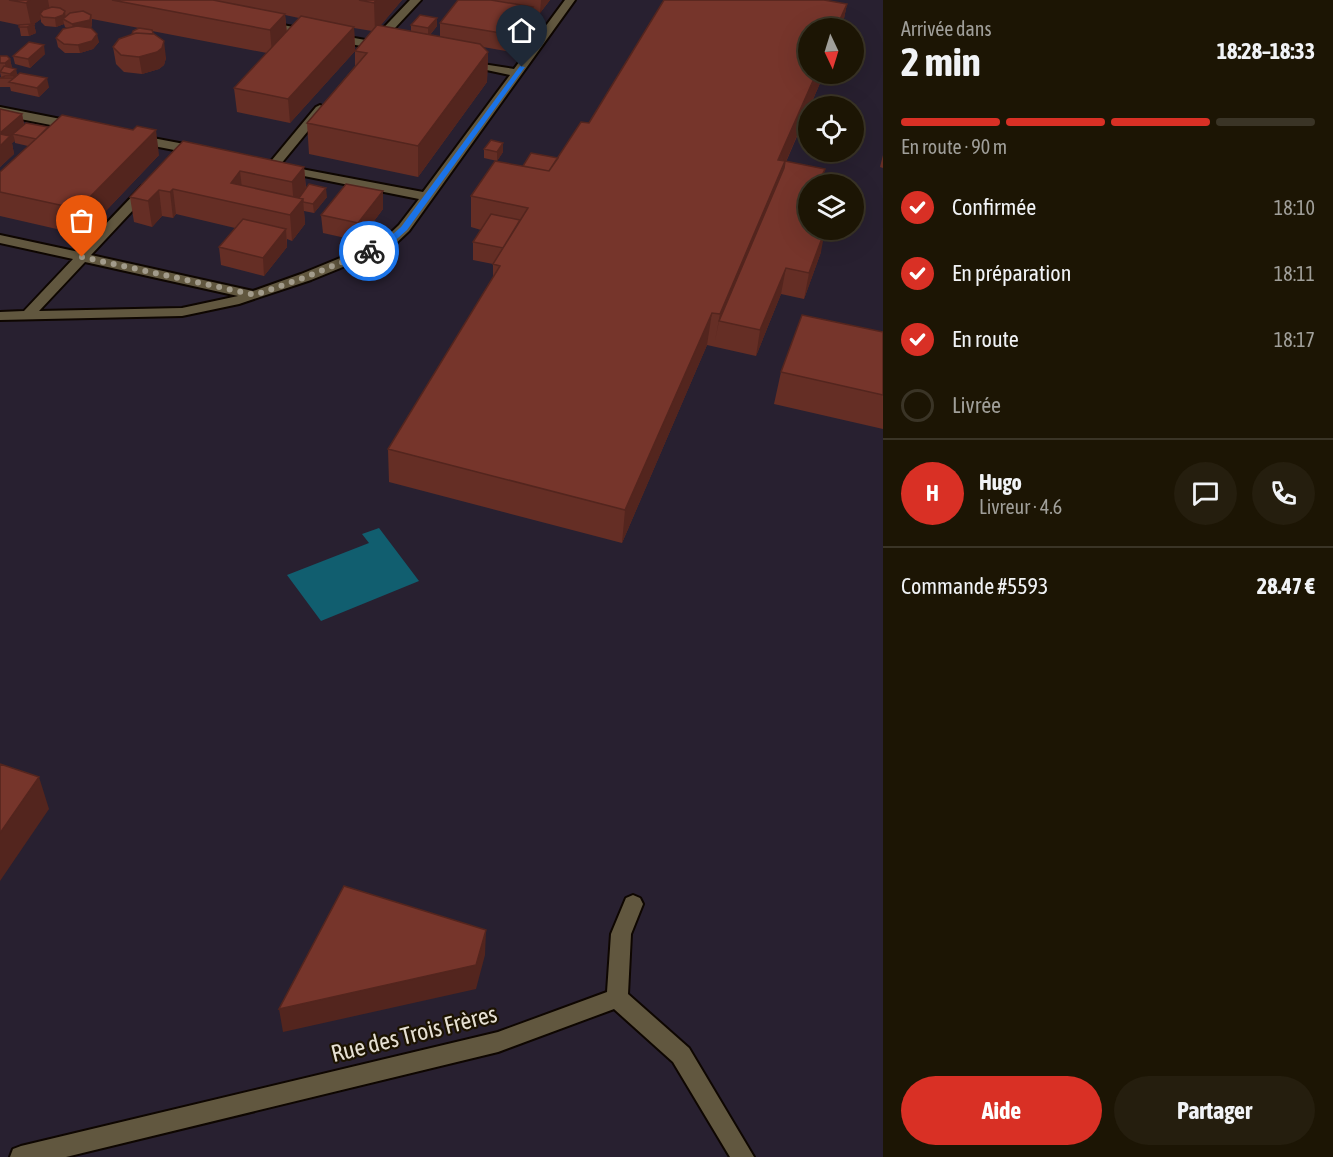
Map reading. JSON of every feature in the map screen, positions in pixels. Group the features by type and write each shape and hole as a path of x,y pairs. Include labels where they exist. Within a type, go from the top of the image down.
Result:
{"lane":[{"path":"370,49 416,0"},
{"path":"0,316 182,312 255,295 387,244 404,228 570,0"},
{"path":"256,22 370,49 396,49"},
{"path":"452,60 518,73"},
{"path":"330,97 267,165 427,197"},
{"path":"0,111 92,129"},
{"path":"126,136 180,152 217,155"},
{"path":"28,315 152,181"},
{"path":"0,238 255,295"},
{"path":"633,904 621,934 617,998 681,1055 743,1157"},
{"name":"Rue des Trois Frères","path":"21,1157 498,1042 617,998"}],"shaded area":[{"path":"0,0 883,0 883,1157 0,1157"}],"water":[{"path":"379,528 419,581 321,621 287,575 369,543 362,534"}],"building":[{"path":"9,0 30,0 26,3"},
{"path":"112,0 213,0 285,14 270,30"},
{"path":"359,0 376,0 374,3"},
{"path":"458,0 491,0 533,7 513,35 440,23"},
{"path":"664,0 824,0 847,4 841,18 798,18 798,84 812,84 806,96 798,96 798,115 778,160 785,161 720,314 712,313 625,510 388,449 500,266 493,264 528,208 471,196 495,161 549,171 581,122 589,123"},
{"path":"52,7 65,11 63,15 55,18 43,17 40,14 43,10"},
{"path":"83,11 91,15 90,20 72,24 63,19 70,13"},
{"path":"420,15 437,18 428,28 411,25"},
{"path":"301,16 354,27 288,99 234,88"},
{"path":"35,24 27,27 19,27 19,25"},
{"path":"377,25 480,44 488,52 418,146 307,123 367,53 355,51"},
{"path":"77,26 91,28 97,34 92,41 78,45 64,44 56,38 63,29"},
{"path":"139,28 152,30 153,33 132,34"},
{"path":"136,33 154,34 164,41 162,48 157,52 139,57 121,55 113,47 119,39"},
{"path":"29,42 44,45 28,59 13,56"},
{"path":"0,56 7,56 10,59 5,63 0,63"},
{"path":"4,66 16,69 10,74 0,72"},
{"path":"20,73 47,78 37,88 9,82"},
{"path":"14,76 14,78 0,78"},
{"path":"0,109 22,114 0,133"},
{"path":"62,115 133,130 137,126 156,130 78,209 0,192 0,172"},
{"path":"26,123 48,127 36,139 13,134"},
{"path":"0,134 10,136 0,146"},
{"path":"491,140 503,143 497,152 484,149"},
{"path":"183,141 304,167 292,182 240,171 231,183 303,199 290,215 173,189 170,192 159,190 148,201 130,197"},
{"path":"531,153 558,158 549,171 523,166"},
{"path":"785,161 825,169 823,174 798,174 798,240 821,240 809,273 786,268 760,330 719,321"},
{"path":"309,184 326,188 313,204 303,202 303,199 299,198"},
{"path":"346,184 383,191 358,223 321,215"},
{"path":"491,214 520,220 503,248 473,242"},
{"path":"243,219 286,229 263,258 219,247"},
{"path":"802,315 883,332 883,395 781,372"},
{"path":"0,764 39,777 0,833"},
{"path":"344,886 486,930 476,965 279,1009"}],"way so far":[{"path":"82,257 255,295 369,251"}],"route":[{"path":"369,251 387,244 404,228 522,67"}]}
